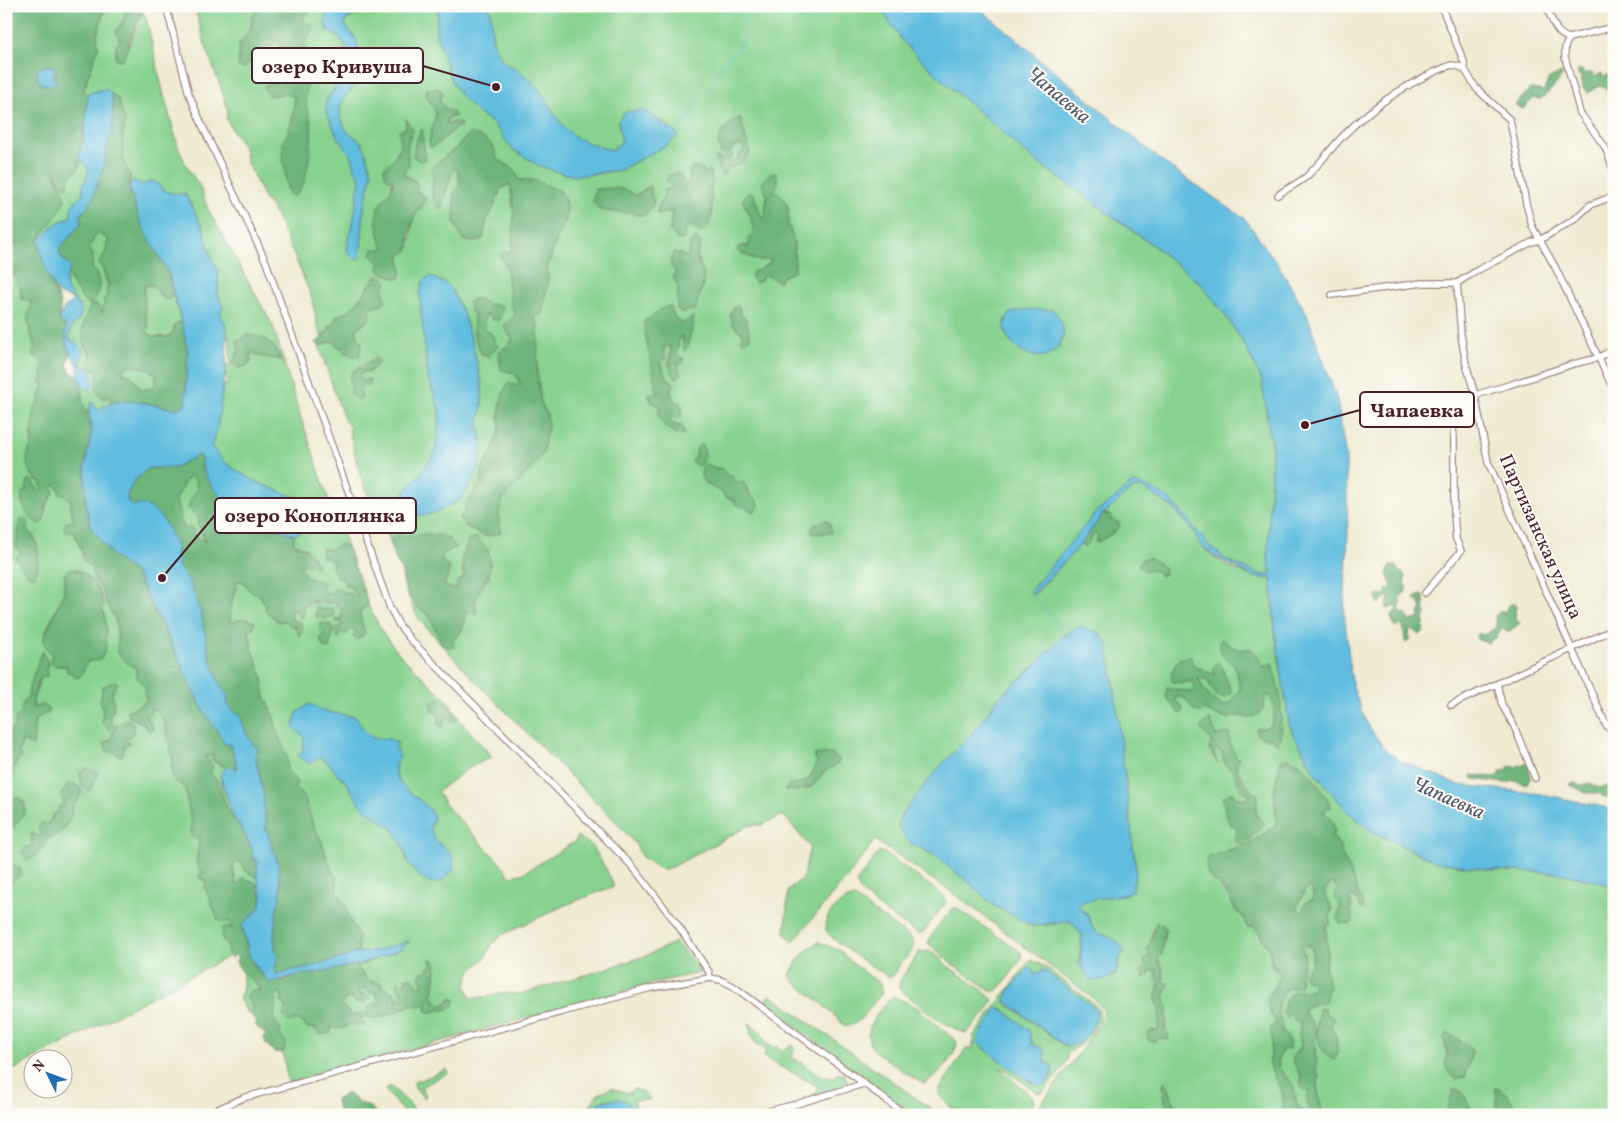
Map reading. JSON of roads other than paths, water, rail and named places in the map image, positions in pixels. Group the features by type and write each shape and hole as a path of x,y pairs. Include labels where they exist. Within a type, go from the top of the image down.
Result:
{"street":[{"path":"166,6 189,94 266,262 394,616 410,639 633,868 676,924 709,972 710,978"},
{"path":"1441,6 1464,62 1465,70 1481,94 1510,120 1532,226 1555,267 1614,390"},
{"path":"1546,6 1557,32 1562,37 1569,38 1614,27"},
{"path":"1569,38 1565,47 1565,57 1580,113 1605,147 1614,171"},
{"path":"1278,196 1284,190 1300,182 1321,162 1346,132 1399,90 1450,65 1458,66 1465,70"},
{"path":"1332,295 1422,282 1457,283 1532,242 1540,240 1575,219 1590,205 1614,196"},
{"name":"Партизанская улица","path":"1457,283 1460,335 1475,395 1488,462 1606,725 1614,734"},
{"path":"1425,593 1461,551 1456,539 1454,514 1454,440 1451,402 1598,358 1614,349"},
{"path":"1451,705 1614,629"},
{"path":"1497,684 1502,705 1514,726 1534,778"},
{"path":"211,1115 218,1109 252,1096 651,988 710,978 721,980 734,986 906,1115"},
{"path":"743,1115 765,1112 800,1103 863,1084"}],"water":[{"path":"339,6 364,6 345,21 345,26 354,36 361,53 357,82 340,106 340,117 347,132 360,141 364,147 372,173 364,207 360,257 356,260 347,251 360,178 352,157 336,134 326,111 326,102 336,85 342,82 346,76 344,62 347,52 346,48 337,36 328,31 325,24 327,10"},
{"path":"436,6 489,6 494,45 499,56 535,85 560,122 578,138 611,150 622,142 618,121 625,112 643,110 679,135 665,146 620,170 577,176 557,172 538,165 512,149 493,123 479,114 462,97 452,82 436,33 438,12"},
{"name":"Чапаевка","path":"879,6 979,6 986,14 1163,162 1245,219 1279,266 1306,312 1337,399 1346,459 1348,534 1344,611 1352,684 1365,720 1383,747 1399,760 1460,785 1542,794 1614,809 1614,889 1601,882 1558,873 1493,870 1437,862 1371,831 1347,811 1314,771 1294,737 1289,723 1275,631 1271,579 1254,577 1214,556 1200,544 1195,533 1174,508 1142,488 1135,488 1129,491 1103,514 1080,545 1032,596 1031,590 1097,511 1118,496 1129,485 1135,483 1152,489 1172,501 1208,544 1226,560 1261,575 1271,575 1268,556 1272,450 1262,381 1245,345 1202,285 1154,246 1033,159 941,79 903,42"},
{"path":"45,66 54,66 53,78 57,83 43,85 37,78 37,70"},
{"path":"106,89 111,93 113,106 112,131 104,165 92,200 81,215 81,223 59,251 61,257 71,268 67,275 66,285 81,310 80,319 72,326 68,338 76,343 84,352 80,361 81,365 92,372 93,382 89,391 80,382 77,375 77,363 68,350 66,343 66,325 59,318 65,307 72,302 72,298 60,295 52,282 45,269 39,239 58,223 71,216 71,209 83,194 83,186 89,170 79,157 83,141 88,94"},
{"path":"133,180 143,185 152,181 168,192 185,194 203,228 211,256 218,271 218,295 223,308 220,312 227,329 226,366 217,429 211,446 227,464 245,476 275,490 306,501 311,524 294,535 271,529 265,524 237,511 213,488 202,467 199,455 173,468 149,468 132,484 127,496 128,502 132,506 143,505 151,508 164,522 174,540 178,566 190,582 201,614 210,659 221,687 228,695 227,702 234,713 241,715 246,734 258,750 255,754 263,793 266,829 278,863 280,886 280,900 277,905 274,938 277,955 275,973 283,974 292,970 307,968 358,953 380,950 410,941 390,954 376,959 269,983 250,958 242,925 258,910 261,903 262,895 257,877 257,859 252,858 253,851 231,811 220,775 227,766 236,769 236,760 230,745 225,744 204,711 136,574 111,554 90,526 86,505 85,467 92,430 89,413 91,402 98,410 107,405 126,401 176,409 185,405 188,352 182,324 168,272 141,224 129,187"},
{"path":"429,276 445,283 451,289 463,313 482,387 482,406 478,424 483,445 479,468 462,498 440,511 423,516 405,513 400,502 406,490 419,476 435,453 438,432 439,412 428,378 421,313 420,292 423,281"},
{"path":"1030,309 1053,310 1062,323 1062,338 1056,349 1047,355 1028,354 1018,349 1006,333 1005,323 1010,313"},
{"path":"1079,626 1097,632 1107,641 1136,871 1132,891 1126,894 1080,903 1079,907 1088,915 1092,927 1098,934 1108,936 1118,942 1124,951 1119,960 1116,974 1106,979 1092,981 1086,976 1081,966 1082,935 1072,922 1033,926 993,905 966,880 934,855 911,843 903,834 898,824 901,816 917,795 942,764 971,735 999,697 1036,664 1063,636"},
{"path":"309,704 327,712 356,717 363,729 372,738 389,739 398,743 395,748 400,756 395,766 396,775 405,788 430,810 434,817 430,828 434,839 450,852 453,858 453,871 441,882 428,882 419,876 408,863 403,847 393,829 365,809 346,782 329,763 320,757 310,764 298,756 303,750 304,737 293,727 297,713"},
{"path":"1033,968 1033,975 1044,970 1097,1010 1088,1034 1078,1043 1066,1047 1005,1002 1014,984 1028,969"},
{"path":"998,1008 1029,1030 1032,1044 1042,1047 1045,1052 1044,1059 1046,1063 1051,1064 1052,1070 1049,1079 1043,1086 1020,1075 977,1042 979,1035"},
{"path":"619,1099 627,1102 639,1115 596,1115 598,1102"}],"waterway":[{"path":"673,131 689,119 695,101 716,80 722,61 738,50 746,31 745,10 743,6"},
{"path":"1032,595 1051,615 1063,636"}],"place":[{"name":"озеро Кривуша","path":"496,87"},
{"name":"Чапаевка","path":"1305,425"},
{"name":"озеро Коноплянка","path":"162,578"}]}
